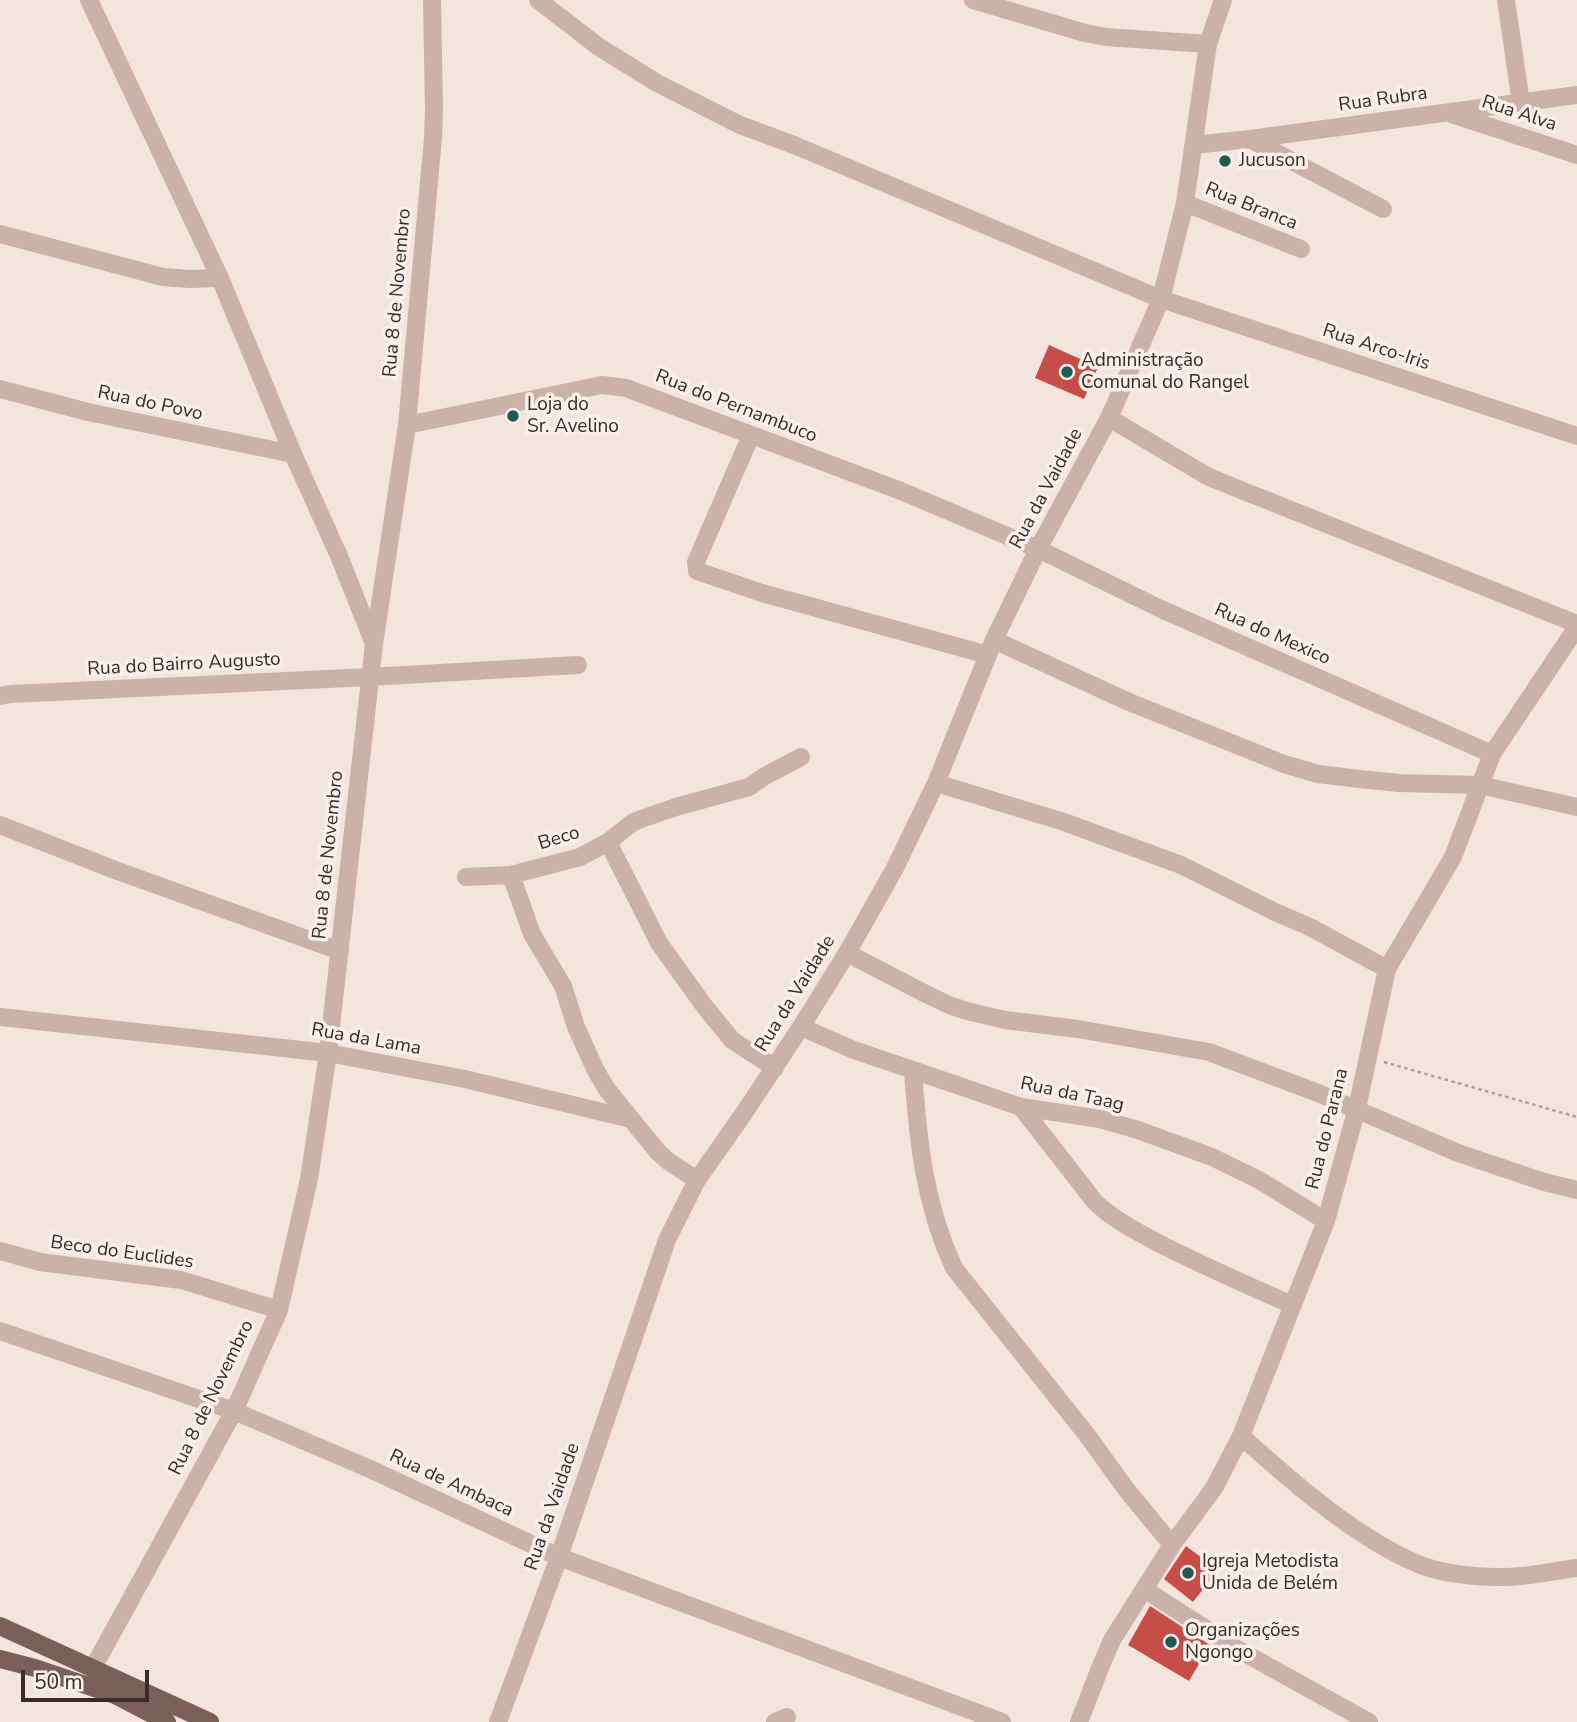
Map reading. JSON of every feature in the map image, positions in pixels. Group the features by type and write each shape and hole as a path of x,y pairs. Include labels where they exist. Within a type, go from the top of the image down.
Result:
{"main road":[{"path":"0,1626 210,1722"},
{"path":"0,1659 115,1695 149,1718 167,1722"}],"street":[{"path":"89,0 220,278 374,644"},
{"name":"Rua 8 de Novembro","path":"93,1668 233,1411 279,1310 309,1178 328,1053 374,644 407,425 433,138 432,0"},
{"name":"Rua Arco-Iris","path":"538,0 598,47 657,83 740,125 794,145 1161,299 1577,436"},
{"path":"973,0 1085,33 1119,39 1208,44"},
{"name":"Rua da Vaidade","path":"498,1722 559,1557 667,1240 697,1180 801,1027 847,953 895,867 936,783 991,648 1038,549 1109,418 1161,299 1185,203 1208,44 1223,0"},
{"path":"1506,0 1521,103"},
{"name":"Rua Rubra","path":"1194,145 1577,95"},
{"name":"Rua Alva","path":"1447,113 1577,155"},
{"path":"1250,139 1383,209"},
{"name":"Rua Branca","path":"1185,203 1301,249"},
{"path":"0,234 163,276 220,278"},
{"name":"Rua do Pernambuco","path":"407,425 602,385 626,388 901,491 1038,549"},
{"name":"Rua do Povo","path":"0,388 88,412 293,454"},
{"path":"1109,418 1207,476 1577,625"},
{"path":"751,435 696,562 697,572 775,597 991,648 1284,764 1318,774 1399,783 1480,785 1577,807"},
{"name":"Rua do Mexico","path":"1038,549 1163,610 1492,754"},
{"name":"Rua do Parana","path":"1079,1722 1112,1640 1172,1545 1214,1488 1241,1436 1326,1221 1357,1108 1387,969 1453,857 1492,754 1577,625"},
{"name":"Rua do Bairro Augusto","path":"0,696 578,665"},
{"path":"608,842 640,819 749,787 801,757"},
{"path":"936,783 1064,822 1181,865 1310,927 1387,969"},
{"path":"0,825 115,870 340,951"},
{"name":"Beco","path":"466,877 511,875 580,857 608,842 659,943 705,1007 732,1040 775,1068"},
{"path":"511,875 533,934 563,986 576,1027 606,1088 658,1152 697,1180"},
{"path":"847,953 937,1000 968,1011 1005,1020 1078,1029 1209,1052 1357,1108 1458,1153 1544,1182 1577,1190"},
{"name":"Rua da Lama","path":"0,1017 328,1053 465,1079 631,1119"},
{"name":"Rua da Taag","path":"801,1027 854,1050 1021,1107 1100,1119 1212,1157 1326,1221"},
{"path":"914,1071 923,1170 942,1241 954,1268 1172,1545"},
{"path":"1021,1107 1107,1214 1195,1262 1293,1305"},
{"name":"Beco do Euclides","path":"0,1251 40,1262 181,1280 279,1310"},
{"name":"Rua de Ambaca","path":"0,1331 233,1411 370,1469 559,1557 1002,1722"},
{"path":"1241,1436 1285,1475 1351,1525 1421,1566 1499,1577 1577,1568"},
{"path":"1144,1589 1239,1650 1369,1722"}],"path":[{"path":"1368,1057 1577,1117"}],"building":[{"name":"Administração Comunal do Rangel","path":"1049,345 1098,367 1084,399 1035,378"},
{"name":"Igreja Metodista Unida de Belém","path":"1186,1546 1218,1570 1193,1602 1164,1579"},
{"name":"Organizações Ngongo","path":"1150,1606 1210,1645 1189,1681 1128,1645"}],"place":[{"name":"Jucuson","path":"1225,161"},
{"name":"Administração Comunal do Rangel","path":"1067,372"},
{"name":"Loja do Sr. Avelino","path":"513,416"},
{"name":"Igreja Metodista Unida de Belém","path":"1188,1573"},
{"name":"Organizações Ngongo","path":"1171,1642"}]}
